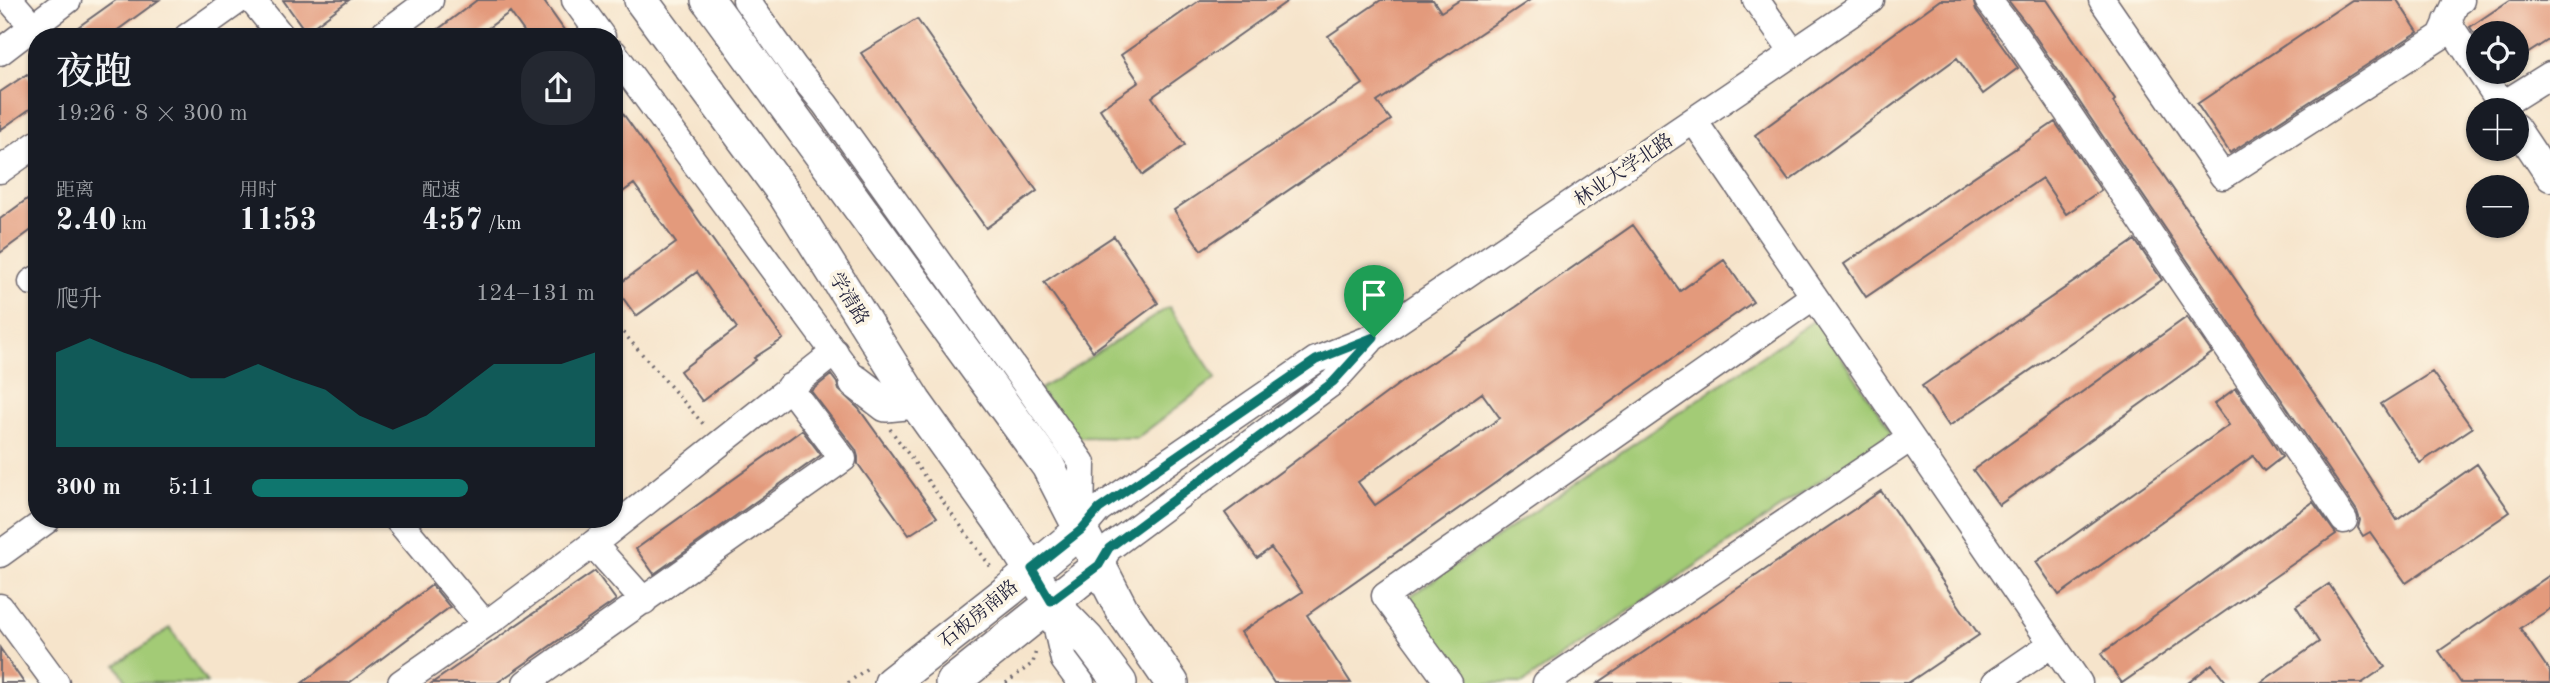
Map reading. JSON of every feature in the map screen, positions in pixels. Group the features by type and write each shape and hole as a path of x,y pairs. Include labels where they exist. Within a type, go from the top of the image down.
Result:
{"main road":[{"name":"学清路","path":"641,0 783,192 915,402 1032,569 1051,601 1087,639 1120,683"},
{"path":"708,0 1048,466 1122,610 1172,683"},
{"path":"856,382 887,405 915,402"},
{"name":"石板房南路","path":"891,683 1081,530"},
{"name":"石板房南路","path":"952,683 1099,565"}],"street":[{"path":"10,0 34,28"},
{"path":"42,28 68,0"},
{"path":"200,28 239,0"},
{"path":"252,0 275,28"},
{"path":"392,28 430,0"},
{"path":"575,0 595,28"},
{"path":"746,0 794,67 825,104 1082,463 1081,530"},
{"path":"1756,0 1794,54"},
{"name":"林业大学北路","path":"1081,530 1099,509 1316,360 1374,337 1871,0"},
{"path":"1988,0 2344,520"},
{"path":"2114,4 2223,176 2441,36 2454,10"},
{"path":"2454,10 2466,39"},
{"path":"0,52 28,37"},
{"path":"623,65 856,382"},
{"path":"2525,98 2550,75"},
{"path":"1694,121 2079,683"},
{"path":"2529,146 2550,178"},
{"path":"0,170 28,150"},
{"path":"1449,683 1385,596 1814,296"},
{"name":"林业大学北路","path":"1099,565 1109,548 1333,382 1374,337"},
{"path":"623,507 719,443 835,352"},
{"path":"526,683 843,459 789,387"},
{"path":"1546,683 1911,438"},
{"path":"0,554 36,528"},
{"path":"405,528 485,624"},
{"path":"401,683 593,544 605,528"},
{"path":"593,544 644,601"},
{"name":"学清路","path":"1051,601 1064,660 1081,683"},
{"path":"0,607 56,683"},
{"path":"1995,683 2052,644"}],"path":[{"path":"623,332 719,443"},
{"path":"886,425 992,569"}],"green space":[{"path":"1169,307 1216,378 1137,438 1074,437 1039,390"},
{"path":"1816,319 1892,432 1523,683 1465,683 1406,599"},
{"path":"170,628 207,683 128,683 116,665"}],"building":[{"path":"116,0 159,0 120,28 77,28"},
{"path":"283,0 349,0 311,28 303,28"},
{"path":"477,0 543,0 563,28 522,28 510,12 488,28 440,28"},
{"path":"1200,0 1289,0 1152,97 1185,145 1143,175 1100,109 1139,82 1121,55"},
{"path":"1381,0 1433,0 1441,12 1460,0 1530,0 1377,102 1391,120 1201,250 1174,210 1363,84 1328,36"},
{"path":"1940,0 1973,0 1976,10 2018,68 1983,94 1957,58 1789,181 1755,135"},
{"path":"2008,0 2047,0 2115,100 2113,102 2329,415 2397,520 2477,464 2510,512 2406,583 2370,532 2363,536 2358,528 2360,520 2357,511"},
{"path":"2352,0 2397,0 2418,32 2230,153 2197,104"},
{"path":"2510,0 2550,0 2550,39 2529,53 2529,21 2479,21"},
{"path":"917,19 1037,191 986,228 861,53"},
{"path":"28,75 28,110 0,130 0,92"},
{"path":"623,114 783,339 754,358 756,360 702,401 680,371 737,328 697,272 636,316 623,298 623,281 676,243 634,184 623,192"},
{"path":"2055,122 2101,190 2066,214 2042,178 1866,297 1844,264"},
{"path":"28,199 28,233 0,253 0,219"},
{"path":"1633,225 1680,291 1724,260 1753,302 1307,615 1351,683 1274,683 1241,632 1302,592 1271,548 1257,558 1225,513 1403,381 1516,307","holes":["1482,393 1500,418 1375,505 1358,482"]},
{"path":"1114,236 1158,303 1093,351 1044,282"},
{"path":"2135,240 2162,280 1949,426 1922,386"},
{"path":"2187,317 2212,353 1999,505 1973,470"},
{"path":"2432,372 2472,428 2420,463 2381,404"},
{"path":"831,375 839,390 859,409 937,517 909,535 858,464 856,450 811,391"},
{"path":"2236,388 2282,457 2264,471 2253,456 2059,595 2036,562 2229,425 2214,404"},
{"path":"802,430 821,455 654,574 636,549"},
{"path":"1881,491 1979,635 1908,683 1598,683"},
{"path":"2313,502 2336,534 2122,683 2101,654"},
{"path":"595,571 616,600 497,683 432,683"},
{"path":"2550,575 2550,609 2520,628 2550,672 2550,683 2461,683 2439,651"},
{"path":"2329,584 2385,667 2362,683 2260,683 2319,642 2296,606"},
{"path":"432,585 450,607 349,683 302,683"},
{"path":"0,648 24,683 0,683"},
{"path":"2212,664 2227,683 2188,683"}],"route":[{"path":"1374,337 1333,382 1109,548 1099,565 1051,601 1032,569 1081,530 1099,509 1316,360 1374,337"}]}
